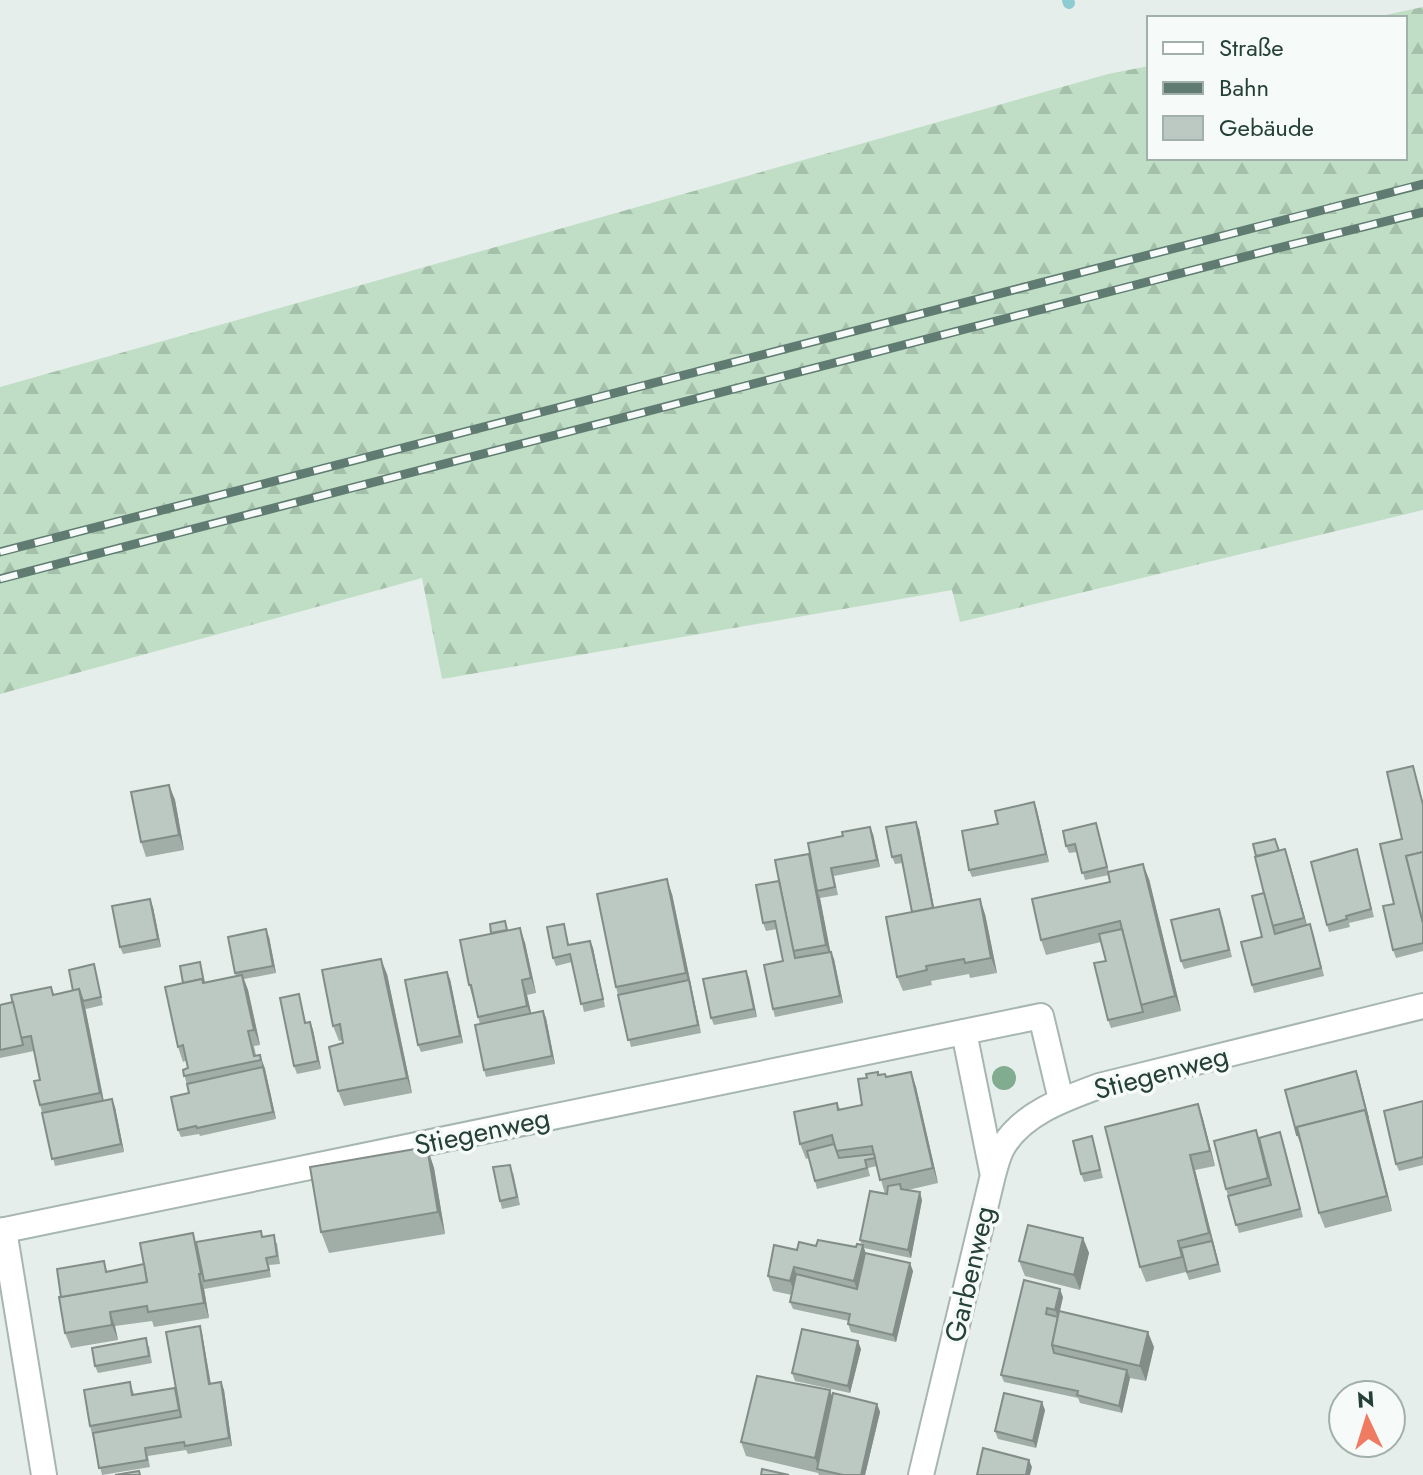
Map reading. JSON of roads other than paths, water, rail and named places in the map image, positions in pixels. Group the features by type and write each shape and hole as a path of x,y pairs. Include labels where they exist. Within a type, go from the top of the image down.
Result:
{"street":[{"name":"Stiegenweg","path":"2,1230 1041,1016 1061,1100 1099,1086 1423,1006"},
{"path":"964,1032 993,1175"},
{"name":"Garbenweg","path":"921,1475 1001,1148 1016,1129 1061,1100"},
{"path":"2,1230 44,1475"}],"railway":[{"path":"0,552 1423,184"},
{"path":"0,579 1423,212"}]}
